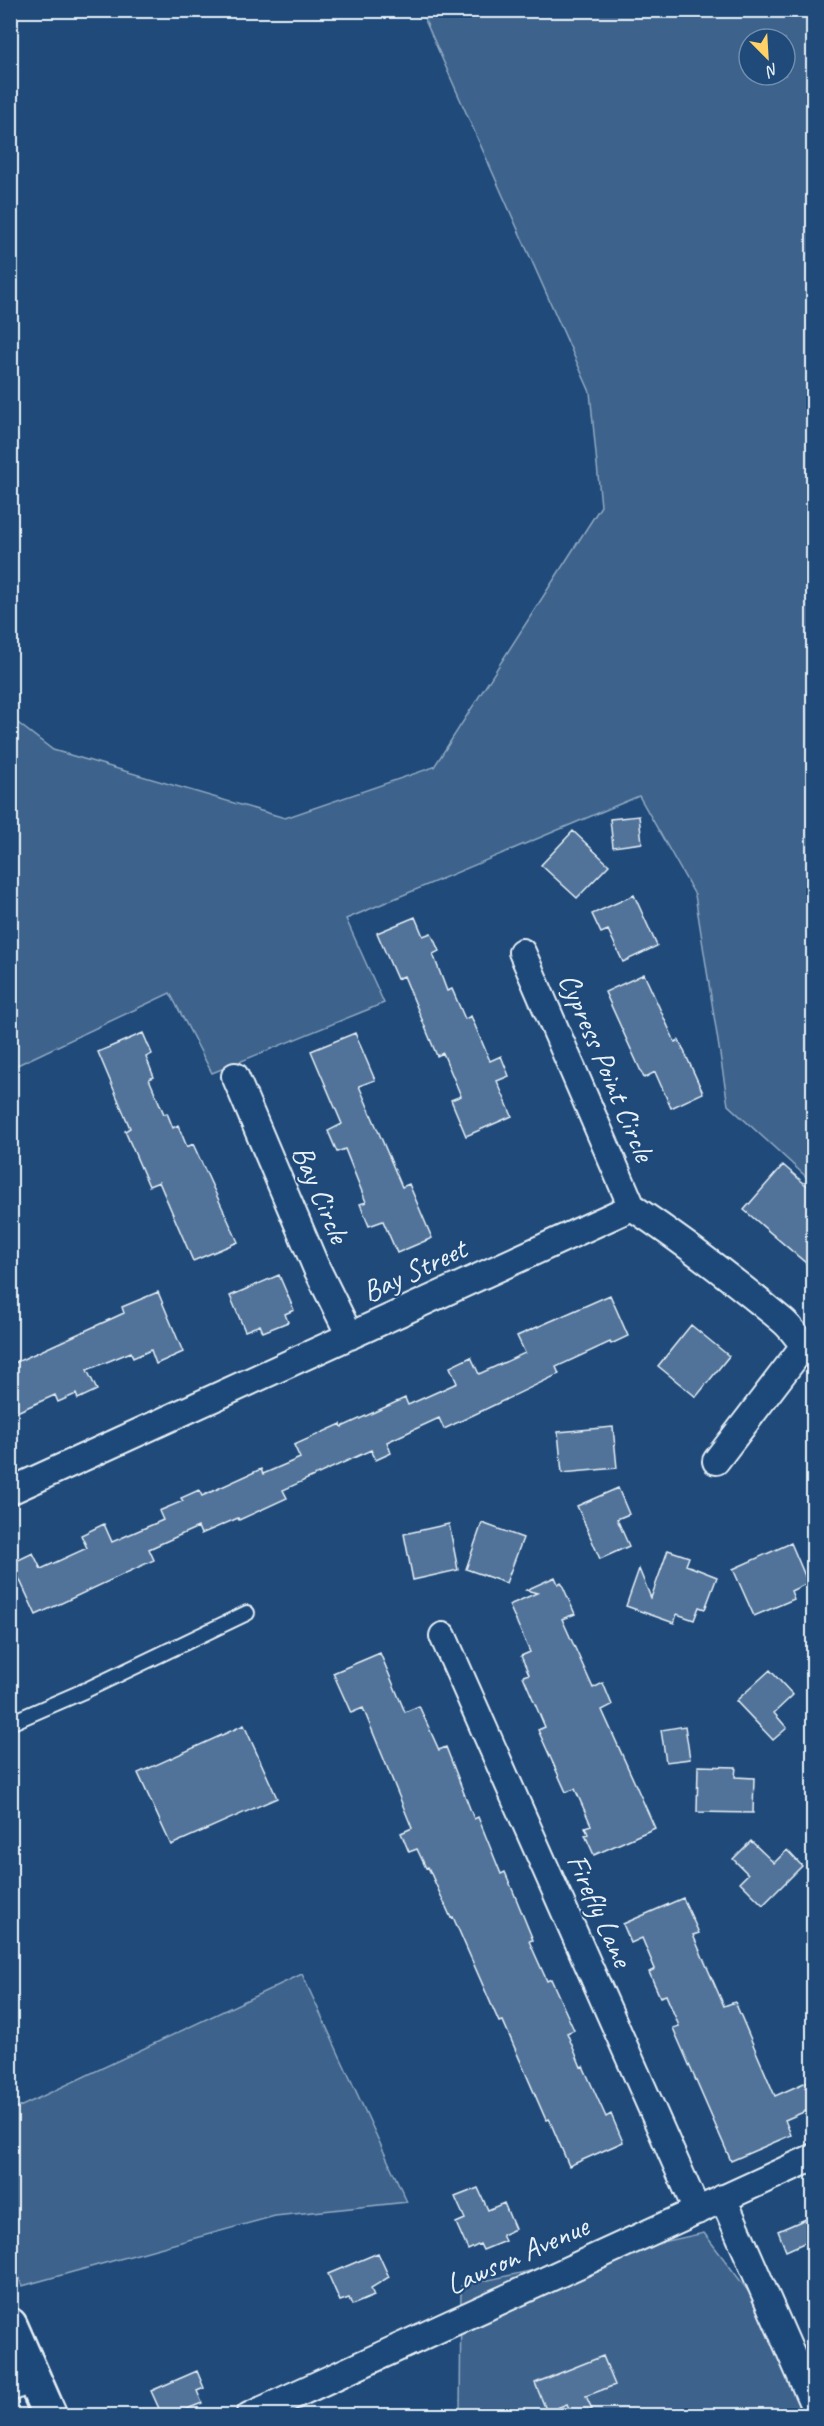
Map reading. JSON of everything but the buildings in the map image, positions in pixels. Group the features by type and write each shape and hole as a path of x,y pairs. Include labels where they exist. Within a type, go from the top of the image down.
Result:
{"street":[{"name":"Cypress Point Circle","path":"522,952 632,1207"},
{"name":"Bay Circle","path":"235,1076 316,1267 350,1336"},
{"name":"Bay Street","path":"10,1491 632,1207"},
{"path":"632,1207 786,1323 808,1351 716,1461"},
{"name":"Firefly Lane","path":"443,1636 697,2211"},
{"name":"Lawson Avenue","path":"249,2415 813,2157"},
{"path":"723,2198 813,2406"},
{"path":"10,2325 22,2383 50,2415"}],"lane":[{"path":"10,1723 86,1690 247,1613"}],"shaded area":[{"path":"421,11 813,11 813,1183 728,1105 695,895 639,796 346,919 384,1003 212,1073 170,993 11,1068 10,717 53,750 285,818 434,767 601,506 590,392"},
{"path":"302,1974 407,2202 275,2216 22,2286 11,2254 11,2111"},
{"path":"704,2233 813,2376 813,2415 460,2416 461,2286"}]}
